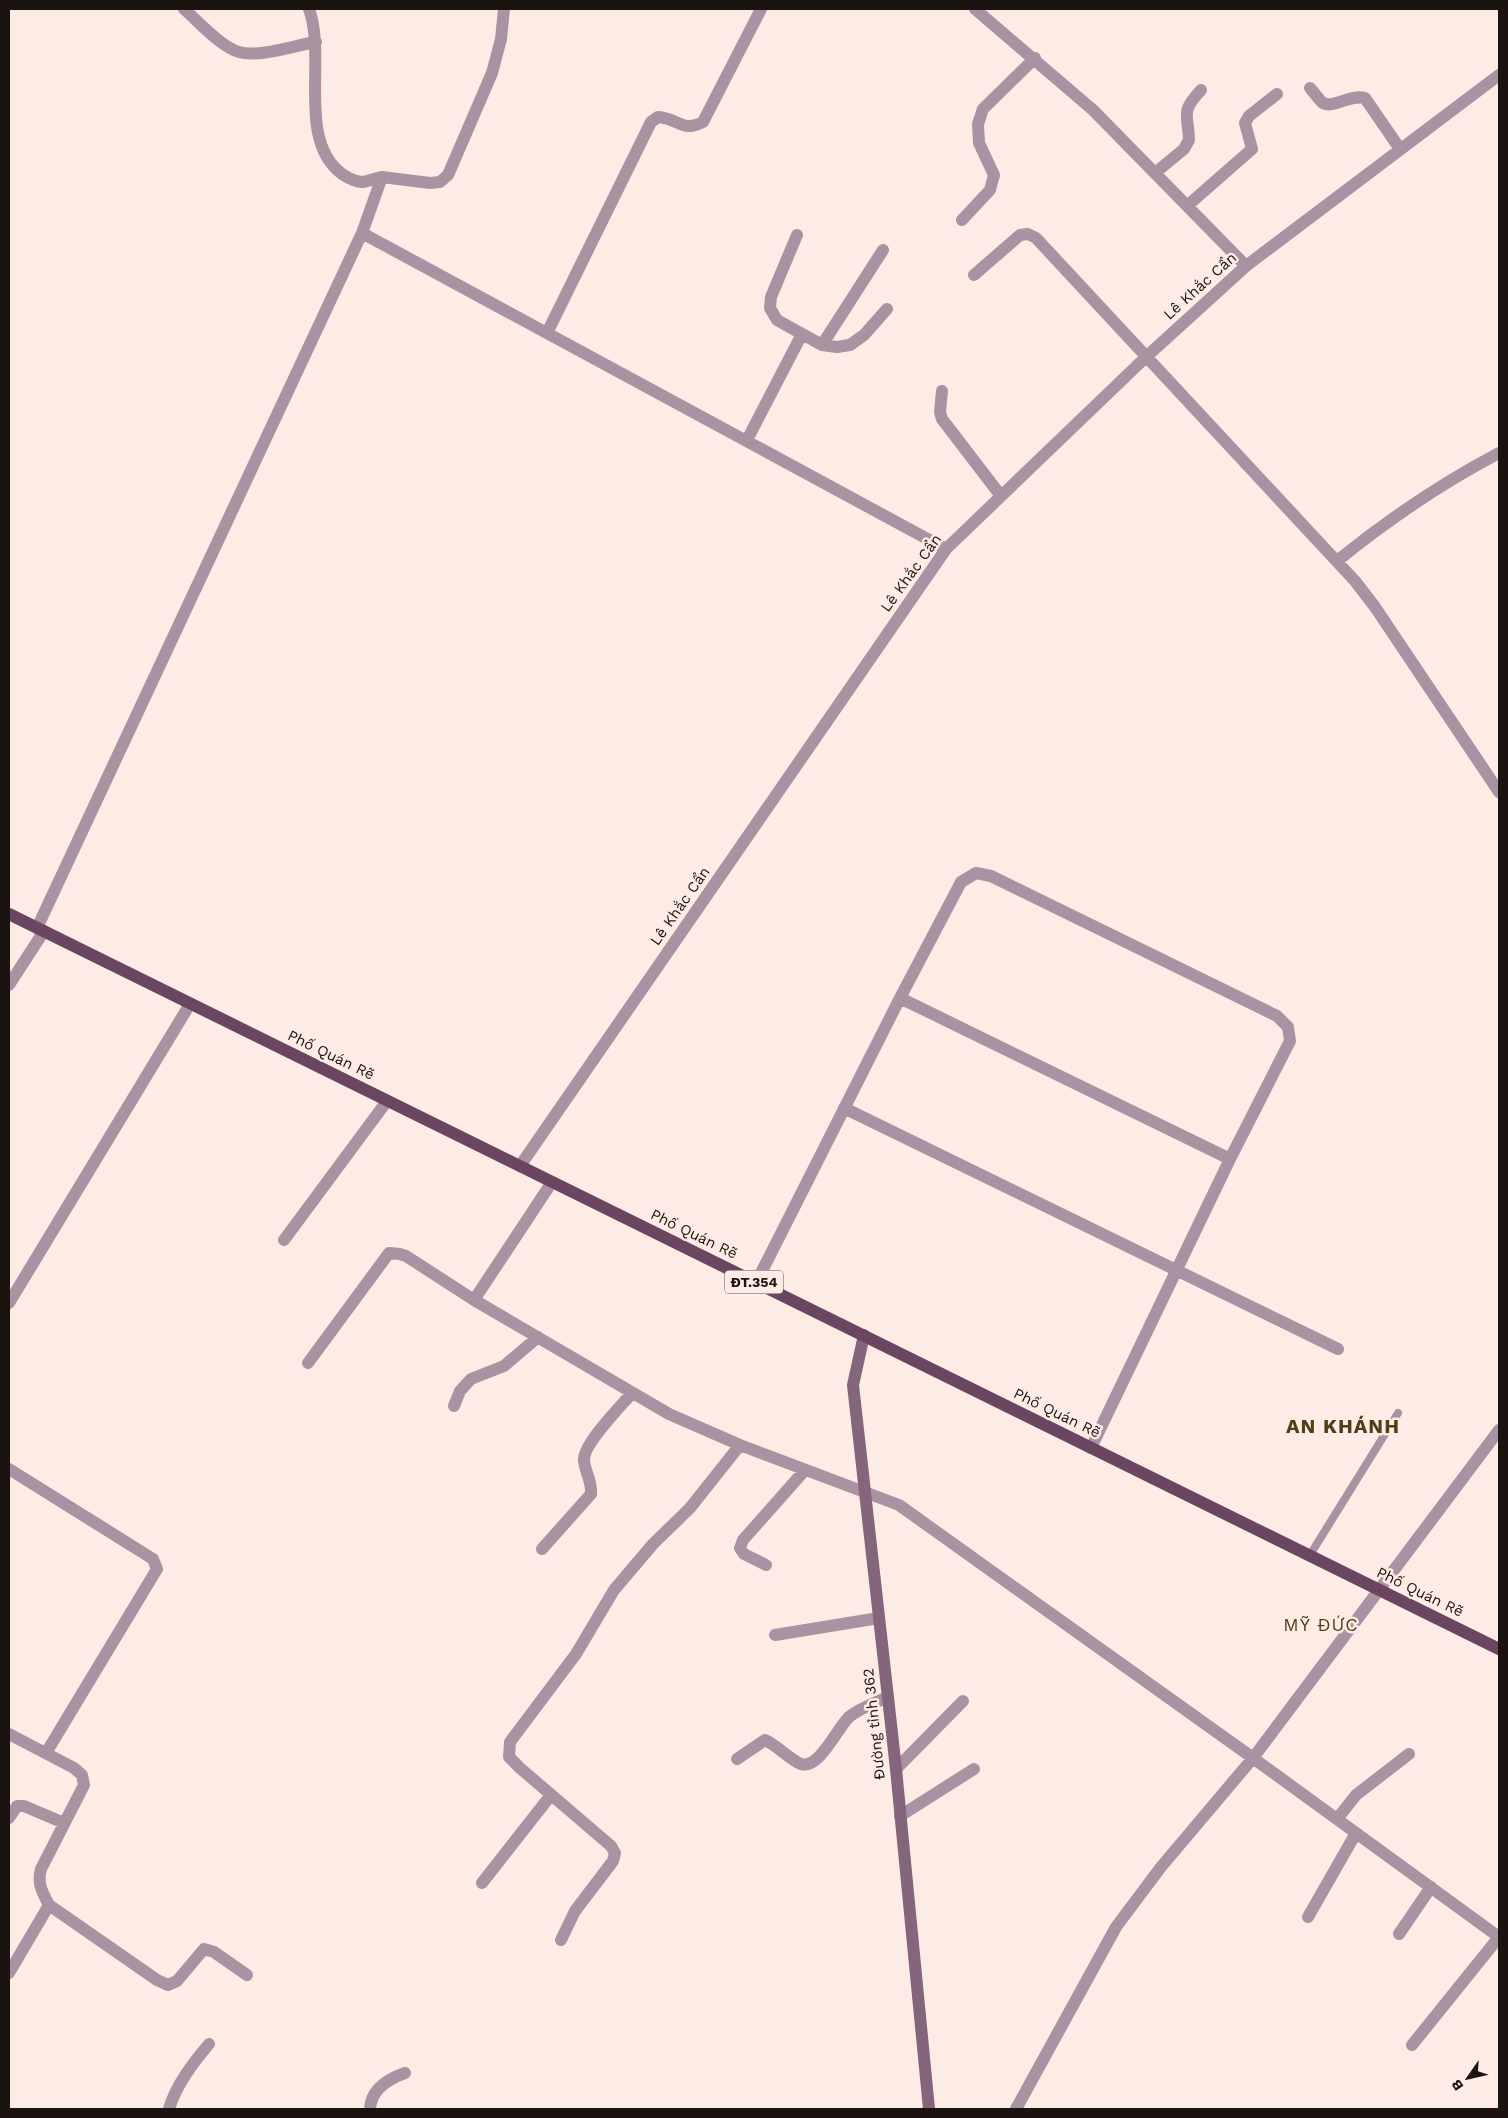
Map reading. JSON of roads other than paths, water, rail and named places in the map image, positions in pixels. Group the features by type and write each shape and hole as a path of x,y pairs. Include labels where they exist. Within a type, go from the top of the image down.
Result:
{"main road":[{"name":"Phố Quán Rẽ","path":"9,914 1499,1649"},
{"name":"Đường tỉnh 362","path":"864,1336 853,1385 896,1769 929,2109"}],"street":[{"path":"184,9 226,45 239,52 255,53 316,42"},
{"path":"309,9 313,20 316,42 316,122 321,146 333,167 348,178 362,182 382,177 430,183 440,182 448,175 492,73 500,39 504,9"},
{"path":"547,333 652,122 658,117 666,117 685,127 693,127 703,122 761,9"},
{"path":"975,9 1035,58 1093,110 1246,266"},
{"path":"962,220 990,190 994,175 979,142 978,124 983,109 1035,58"},
{"name":"Lê Khắc Cẩn","path":"520,1166 946,549 1146,357 1246,266 1499,75"},
{"path":"1310,88 1323,103 1330,105 1357,96 1365,98 1400,150"},
{"path":"1156,173 1184,148 1189,140 1186,118 1187,105 1201,90"},
{"path":"1187,206 1252,149 1245,123 1249,116 1277,94"},
{"path":"9,985 40,930 362,233 382,177"},
{"path":"362,233 946,549"},
{"path":"974,275 1020,235 1028,234 1036,238 1337,561 1375,607 1495,776 1499,792"},
{"path":"798,236 771,297 770,308 777,320 822,344 838,347 850,345 864,334 887,309"},
{"path":"822,344 883,250"},
{"path":"747,440 802,334"},
{"path":"942,391 940,412 942,419 1001,496"},
{"path":"1337,561 1361,542 1423,500 1499,453"},
{"path":"756,1282 961,882 976,873 1000,880 1277,1016 1288,1027 1290,1041 1230,1159 1092,1448"},
{"path":"900,998 1230,1159"},
{"path":"9,1303 190,1004"},
{"path":"284,1240 387,1101"},
{"path":"844,1108 1338,1349"},
{"path":"474,1300 552,1182"},
{"path":"308,1363 389,1253 400,1254 474,1300 669,1414 740,1445 899,1505 1253,1758 1499,1937 1412,2046"},
{"path":"454,1406 460,1391 471,1380 504,1366 538,1337"},
{"path":"542,1549 591,1494 592,1484 584,1459 587,1447 632,1393"},
{"path":"1016,2109 1116,1927 1161,1867 1253,1758 1499,1430"},
{"path":"561,1940 575,1911 613,1861 615,1853 611,1846 509,1757 510,1742 576,1654 614,1590 653,1544 690,1508 740,1445"},
{"path":"9,1469 153,1559 157,1569 46,1753"},
{"path":"766,1565 744,1554 740,1548 742,1540 805,1470"},
{"path":"776,1635 879,1618"},
{"path":"737,1759 765,1740 775,1744 802,1764 810,1764 818,1759 848,1718 858,1710 888,1697"},
{"path":"896,1769 962,1701"},
{"path":"9,1734 74,1768 82,1775 84,1785 41,1869 38,1879 49,1905 157,1980 168,1985 177,1981 204,1949 214,1952 247,1975"},
{"path":"1337,1819 1356,1795 1409,1754"},
{"path":"900,1816 974,1769"},
{"path":"482,1883 552,1795"},
{"path":"9,1818 17,1806 24,1806 64,1824"},
{"path":"1308,1917 1356,1833"},
{"path":"1400,1934 1431,1887"},
{"path":"9,1972 49,1905"},
{"path":"169,2109 171,2102 194,2063 209,2044"},
{"path":"370,2109 376,2091 388,2080 404,2073"}],"lane":[{"path":"1310,1555 1398,1413"}],"district":[{"name":"AN KHÁNH","path":"1343,1426"},
{"name":"MỸ ĐỨC","path":"1321,1624"}]}
